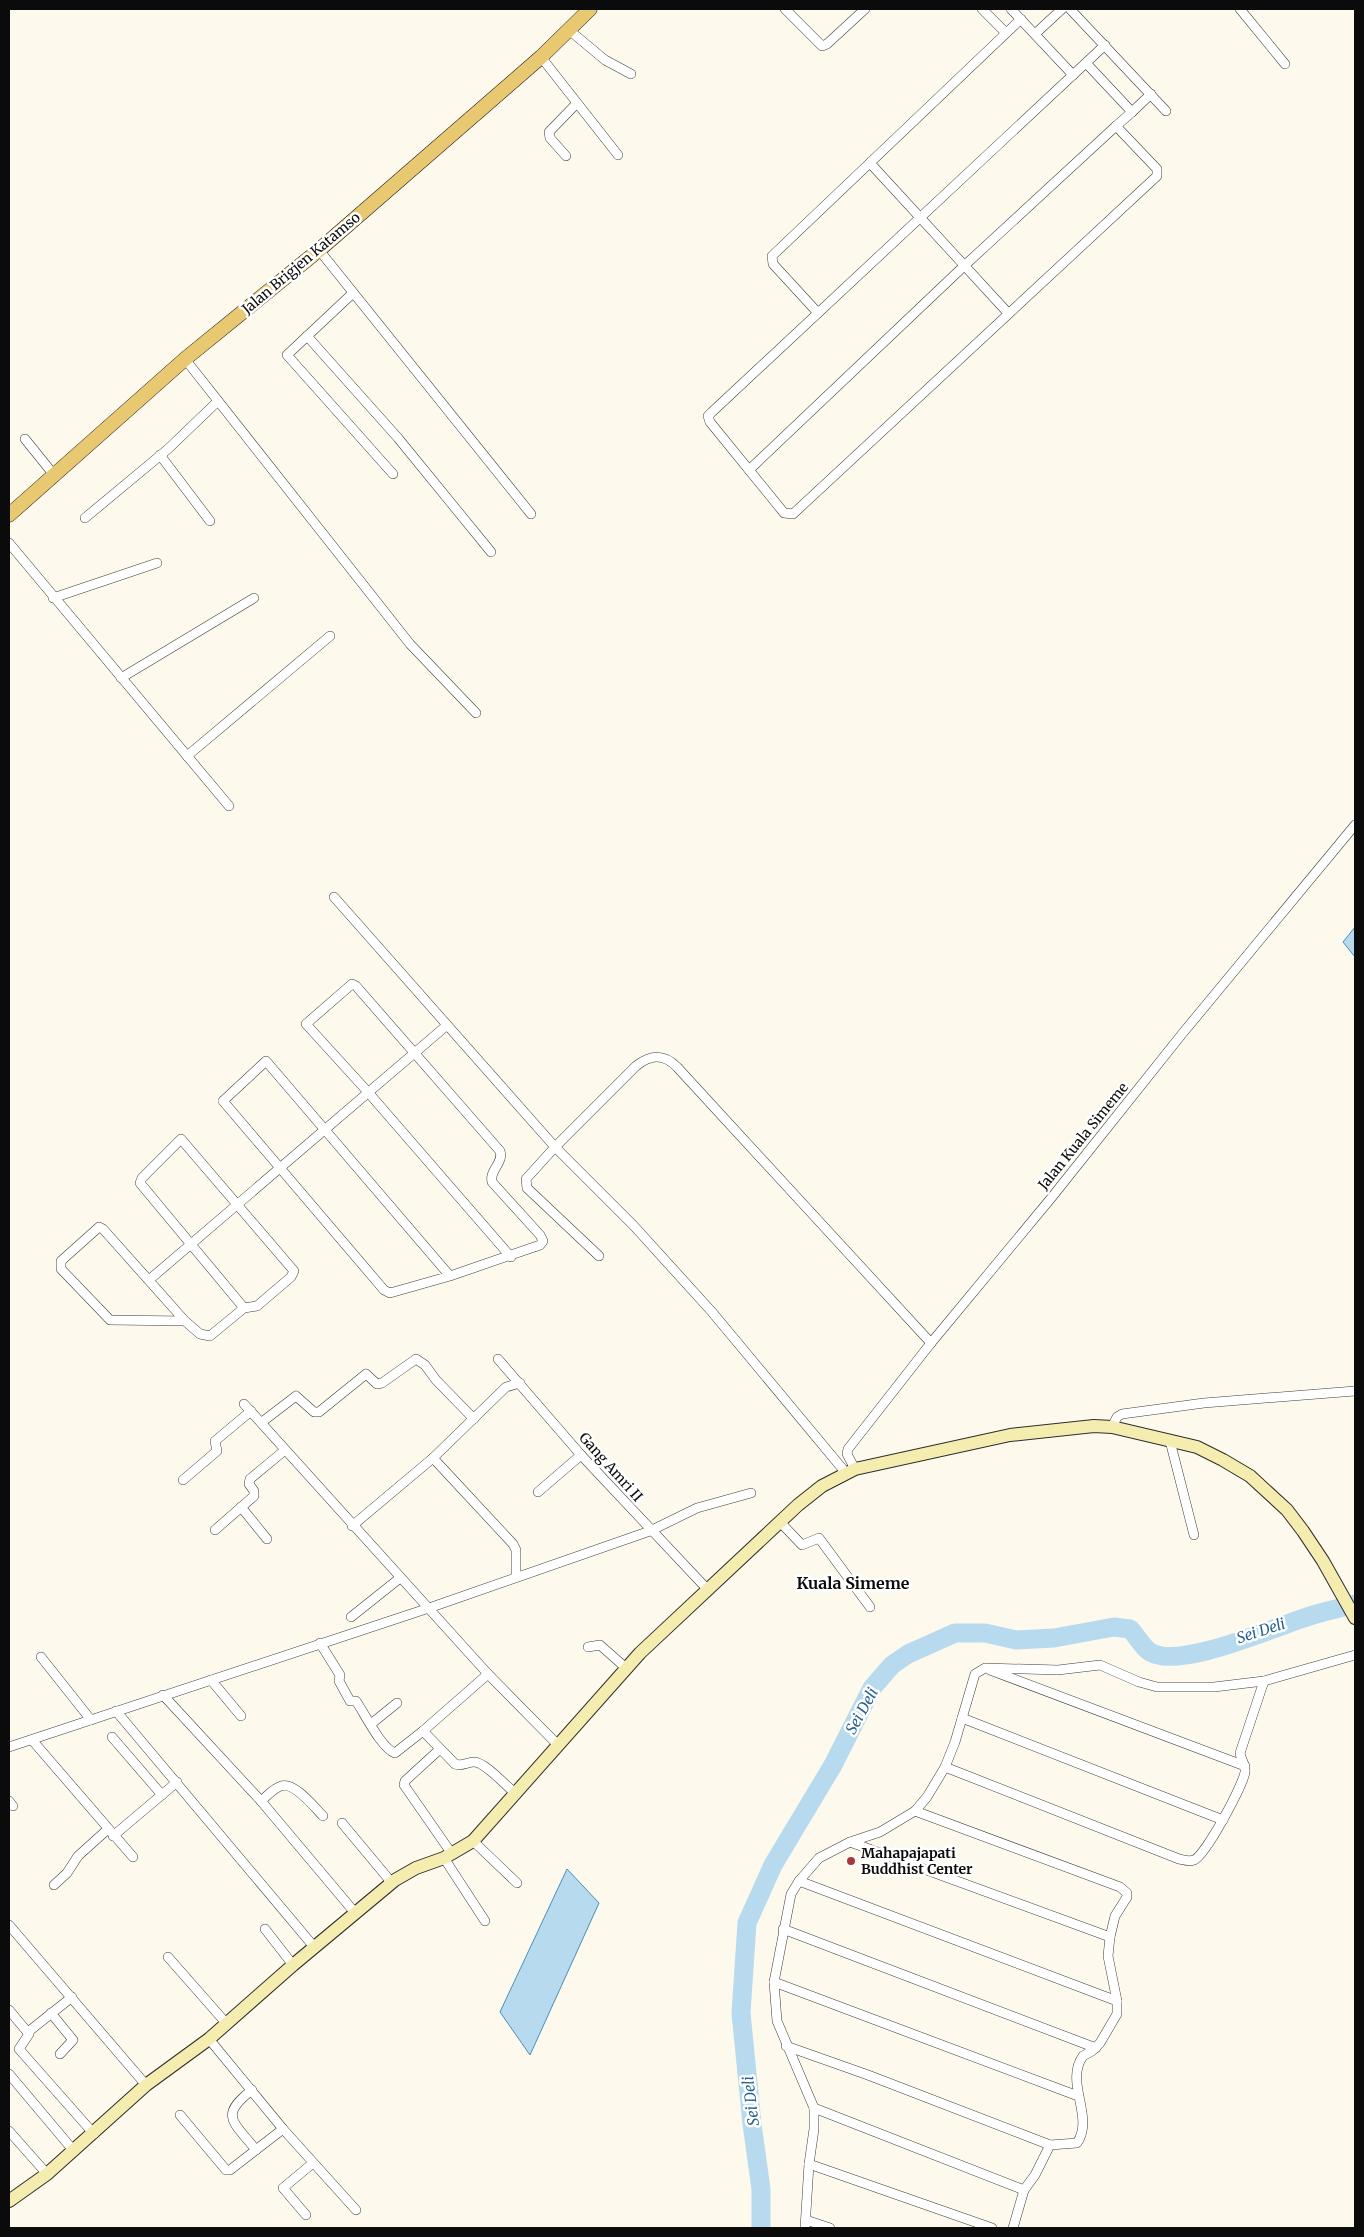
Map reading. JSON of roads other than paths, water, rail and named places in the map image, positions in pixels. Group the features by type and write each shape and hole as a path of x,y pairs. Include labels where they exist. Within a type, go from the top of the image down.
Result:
{"main road":[{"name":"Jalan Brigjen Katamso","path":"9,515 185,359 319,250 541,57 590,9"},
{"path":"9,2201 47,2174 146,2086 209,2038 392,1883 416,1868 448,1856 473,1841 640,1653 810,1496 851,1471 1010,1435 1094,1426 1112,1427 1197,1447 1250,1476 1287,1510 1323,1561 1355,1618"}],"street":[{"path":"788,10 822,46 865,9"},
{"path":"982,9 1006,33"},
{"path":"1012,9 1073,75"},
{"path":"1035,34 1062,9"},
{"path":"1070,9 1166,111"},
{"path":"1240,9 1285,64"},
{"path":"818,313 773,264 771,259 774,253 1021,19"},
{"path":"569,30 605,60 631,74"},
{"path":"1105,45 708,416 710,422 781,510 787,514 793,514 1157,176 1157,169 1116,126"},
{"path":"541,57 576,104 618,155"},
{"path":"1086,63 1132,112"},
{"path":"749,470 964,266 1151,94"},
{"path":"566,156 550,138 549,132 576,104"},
{"path":"870,163 1008,313"},
{"path":"319,250 531,514"},
{"path":"354,293 287,355 393,474"},
{"path":"307,336 398,438 491,552"},
{"path":"185,359 410,644 476,713"},
{"path":"85,518 160,455 218,401"},
{"path":"26,439 54,475"},
{"path":"160,455 210,521"},
{"path":"9,543 53,598 230,806"},
{"path":"53,598 157,563"},
{"path":"121,678 254,598"},
{"path":"187,756 330,636"},
{"name":"Jalan Kuala Simeme","path":"851,1471 848,1449 931,1343 1182,1034 1355,825"},
{"path":"334,897 446,1026 555,1147 634,1226 712,1312 851,1471"},
{"path":"450,1276 266,1061 223,1100 384,1290 395,1292 450,1276 511,1257 540,1245 543,1241 542,1238 492,1182 493,1173 500,1160 500,1151 415,1051 356,986 349,985 306,1024 367,1091 511,1257"},
{"path":"149,1280 190,1243 282,1168 367,1091 446,1026"},
{"path":"599,1256 525,1184 526,1179 555,1147 636,1066 648,1057 663,1057 677,1067 931,1343"},
{"path":"185,1321 110,1320 61,1269 60,1263 99,1228 103,1229 185,1321 200,1334 210,1336 244,1308 257,1306 294,1273 284,1258 236,1205 181,1139 142,1178 140,1183 244,1308"},
{"path":"262,1422 296,1396 314,1412 319,1412 366,1374 377,1384 382,1383 416,1359 425,1365 436,1380 474,1419"},
{"name":"Gang Amri II","path":"498,1359 650,1531 708,1590"},
{"path":"352,1526 433,1458 506,1387 520,1383"},
{"path":"1112,1427 1117,1417 1122,1414 1204,1403 1355,1391"},
{"path":"183,1480 217,1451 215,1441 247,1407 352,1526 488,1674 558,1745"},
{"path":"1170,1441 1194,1535"},
{"path":"215,1530 255,1494 249,1484 250,1479 285,1450"},
{"path":"538,1492 581,1455"},
{"path":"433,1458 513,1544 516,1550 516,1577"},
{"path":"9,1747 429,1608 650,1531 697,1508 750,1493"},
{"path":"241,1508 267,1539"},
{"path":"781,1523 802,1545 817,1538 822,1540 870,1607"},
{"path":"351,1617 400,1578"},
{"path":"320,1643 340,1675 339,1681 350,1701 356,1701 375,1732 389,1750 395,1753 488,1674"},
{"path":"588,1647 599,1645 626,1668"},
{"path":"830,2228 806,2224 814,2108 786,2046 777,2021 774,1982 791,1894 799,1880 819,1858 850,1842 880,1832 915,1812 927,1797 945,1767 962,1718 974,1674 985,1668 1058,1670 1100,1665 1157,1687 1214,1687 1264,1682 1355,1655"},
{"path":"41,1657 91,1720"},
{"path":"985,1668 1245,1766"},
{"path":"211,1680 241,1716"},
{"path":"945,1767 1179,1859 1195,1860 1203,1852 1223,1820 1243,1780 1245,1766 1240,1753 1264,1682"},
{"path":"164,1695 261,1801 356,1914"},
{"path":"371,1724 397,1703"},
{"path":"116,1711 315,1948"},
{"path":"962,1718 1223,1820"},
{"path":"423,1731 458,1765 470,1762 480,1763 515,1793"},
{"path":"112,1737 162,1795"},
{"path":"32,1740 110,1833 133,1857"},
{"path":"440,1749 405,1781 404,1785 485,1921"},
{"path":"54,1885 67,1873 78,1856 177,1782"},
{"path":"261,1801 280,1786 285,1785 303,1795 323,1816"},
{"path":"786,2046 868,2075 1050,2145 1077,2144 1080,2139 1083,2125 1078,2096 1078,2062 1083,2056 1096,2048 1116,2018 1117,2001 1109,1961 1110,1936 1115,1916 1127,1897 1126,1890 915,1812"},
{"path":"342,1823 392,1883"},
{"path":"473,1841 517,1883"},
{"path":"850,1842 1110,1936"},
{"path":"799,1880 1117,2001"},
{"path":"10,1928 72,1997 146,2086"},
{"path":"784,1929 1096,2048"},
{"path":"265,1930 293,1965"},
{"path":"168,1957 226,2023"},
{"path":"774,1982 1078,2096"},
{"path":"72,1997 28,2032 29,2035 19,2049 94,2134"},
{"path":"9,2010 28,2032"},
{"path":"51,2013 73,2040 60,2054"},
{"path":"209,2038 283,2129 356,2210"},
{"path":"9,2074 73,2150"},
{"path":"252,2090 232,2107 231,2114 233,2120 256,2150"},
{"path":"814,2108 1024,2190"},
{"path":"180,2115 226,2170 230,2170 283,2129"},
{"path":"9,2132 47,2174"},
{"path":"1013,2228 1024,2190 1035,2175 1050,2145"},
{"path":"306,2215 283,2188 313,2162"},
{"path":"809,2164 992,2228"}],"water":[{"path":"1355,927 1355,957 1343,942"},
{"path":"567,1869 599,1903 530,2055 500,2012"}],"waterway":[{"name":"Sei Deli","path":"761,2228 761,2189 752,2124 741,2013 747,1923 773,1865 833,1765 872,1688 892,1665 908,1654 955,1633 985,1633 1016,1640 1054,1638 1114,1627 1130,1629 1150,1652 1164,1656 1182,1656 1226,1646 1310,1616 1355,1604"}],"place":[{"name":"Mahapajapati Buddhist Center","path":"851,1861"}],"district":[{"name":"Kuala Simeme","path":"853,1583"}]}
